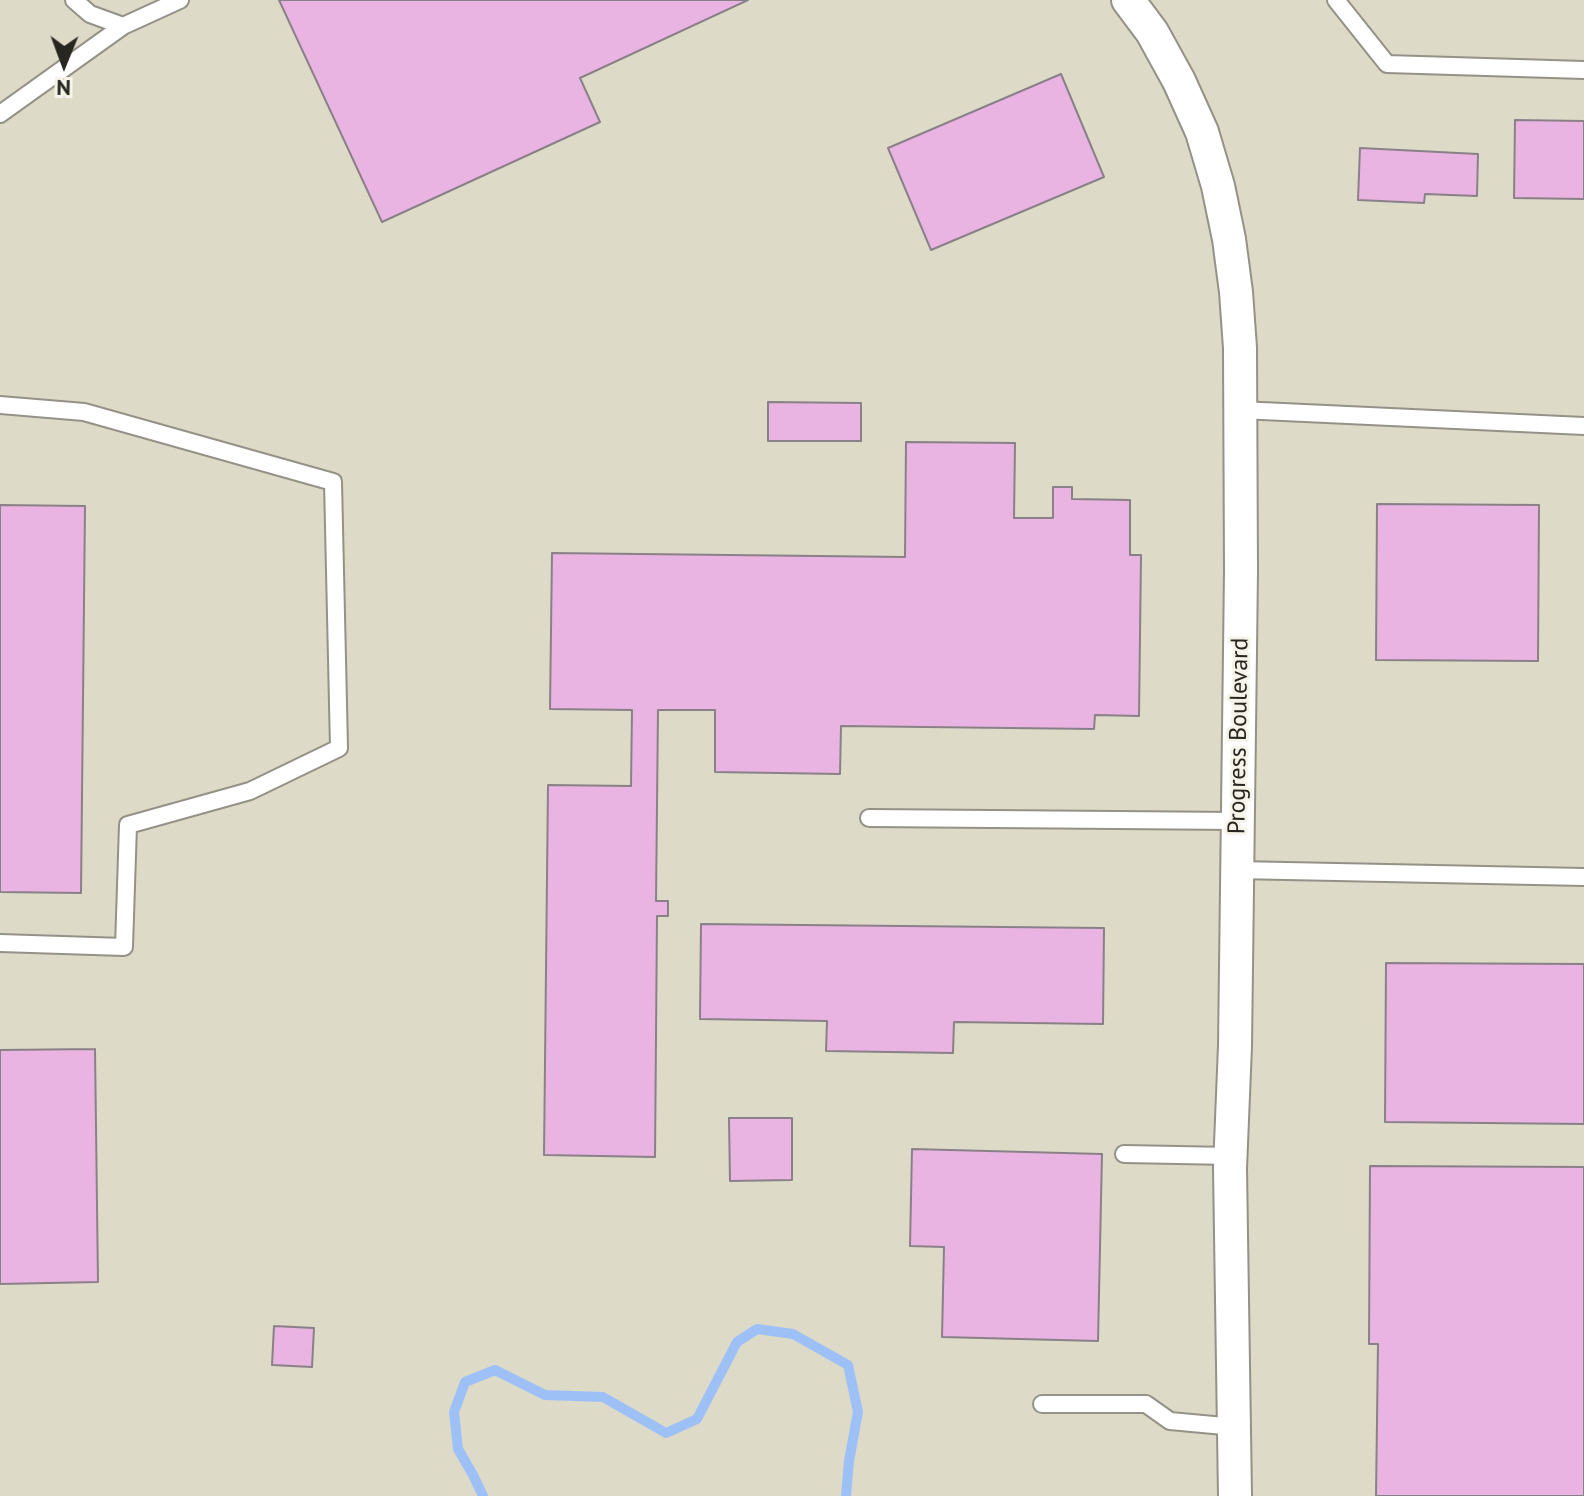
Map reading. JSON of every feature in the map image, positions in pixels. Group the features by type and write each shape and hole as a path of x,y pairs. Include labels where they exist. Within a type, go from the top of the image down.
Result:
{"street":[{"name":"Progress Boulevard","path":"1128,0 1152,32 1202,132 1218,186 1236,292 1240,348 1241,571 1231,1156 1235,1496"}],"lane":[{"path":"74,0 90,14 123,26"},
{"path":"0,114 123,26 180,0"},
{"path":"1336,0 1387,64 1584,70"},
{"path":"0,405 84,412 333,482 339,748 250,791 128,825 124,947 0,943"},
{"path":"1240,410 1584,426"},
{"path":"869,818 1238,821"},
{"path":"1237,870 1584,877"},
{"path":"1124,1154 1231,1156"},
{"path":"1042,1404 1146,1404 1170,1421 1235,1427"}],"shaded area":[{"path":"0,0 1584,0 1584,1496 0,1496"}],"building":[{"path":"279,0 748,0 580,78 600,122 382,222"},
{"path":"1061,74 1104,177 931,250 888,148"},
{"path":"1515,120 1584,121 1584,199 1514,198"},
{"path":"1360,148 1478,154 1477,196 1425,194 1424,203 1358,200"},
{"path":"768,402 861,403 861,441 768,441"},
{"path":"906,442 1015,443 1014,518 1053,518 1053,487 1072,487 1072,499 1130,500 1130,555 1141,555 1139,716 1095,715 1094,729 841,726 840,774 715,772 715,710 658,710 656,901 668,901 668,916 657,916 655,1157 544,1155 548,785 631,786 632,710 550,709 552,553 905,557"},
{"path":"1377,504 1539,505 1538,661 1376,660"},
{"path":"0,505 85,506 81,893 0,892"},
{"path":"701,924 1104,928 1103,1024 954,1022 953,1053 826,1051 827,1021 700,1019"},
{"path":"1386,963 1584,964 1584,1124 1385,1122"},
{"path":"95,1049 98,1282 0,1284 0,1050"},
{"path":"729,1118 792,1118 792,1180 730,1181"},
{"path":"912,1149 1102,1154 1098,1341 942,1337 944,1247 910,1246"},
{"path":"1370,1166 1584,1167 1584,1496 1376,1496 1378,1344 1369,1344"},
{"path":"274,1326 314,1328 312,1367 272,1365"}],"waterway":[{"path":"483,1496 458,1449 454,1412 465,1382 495,1370 545,1395 603,1397 666,1433 697,1419 737,1342 757,1329 793,1334 848,1365 858,1412 846,1496"}]}
